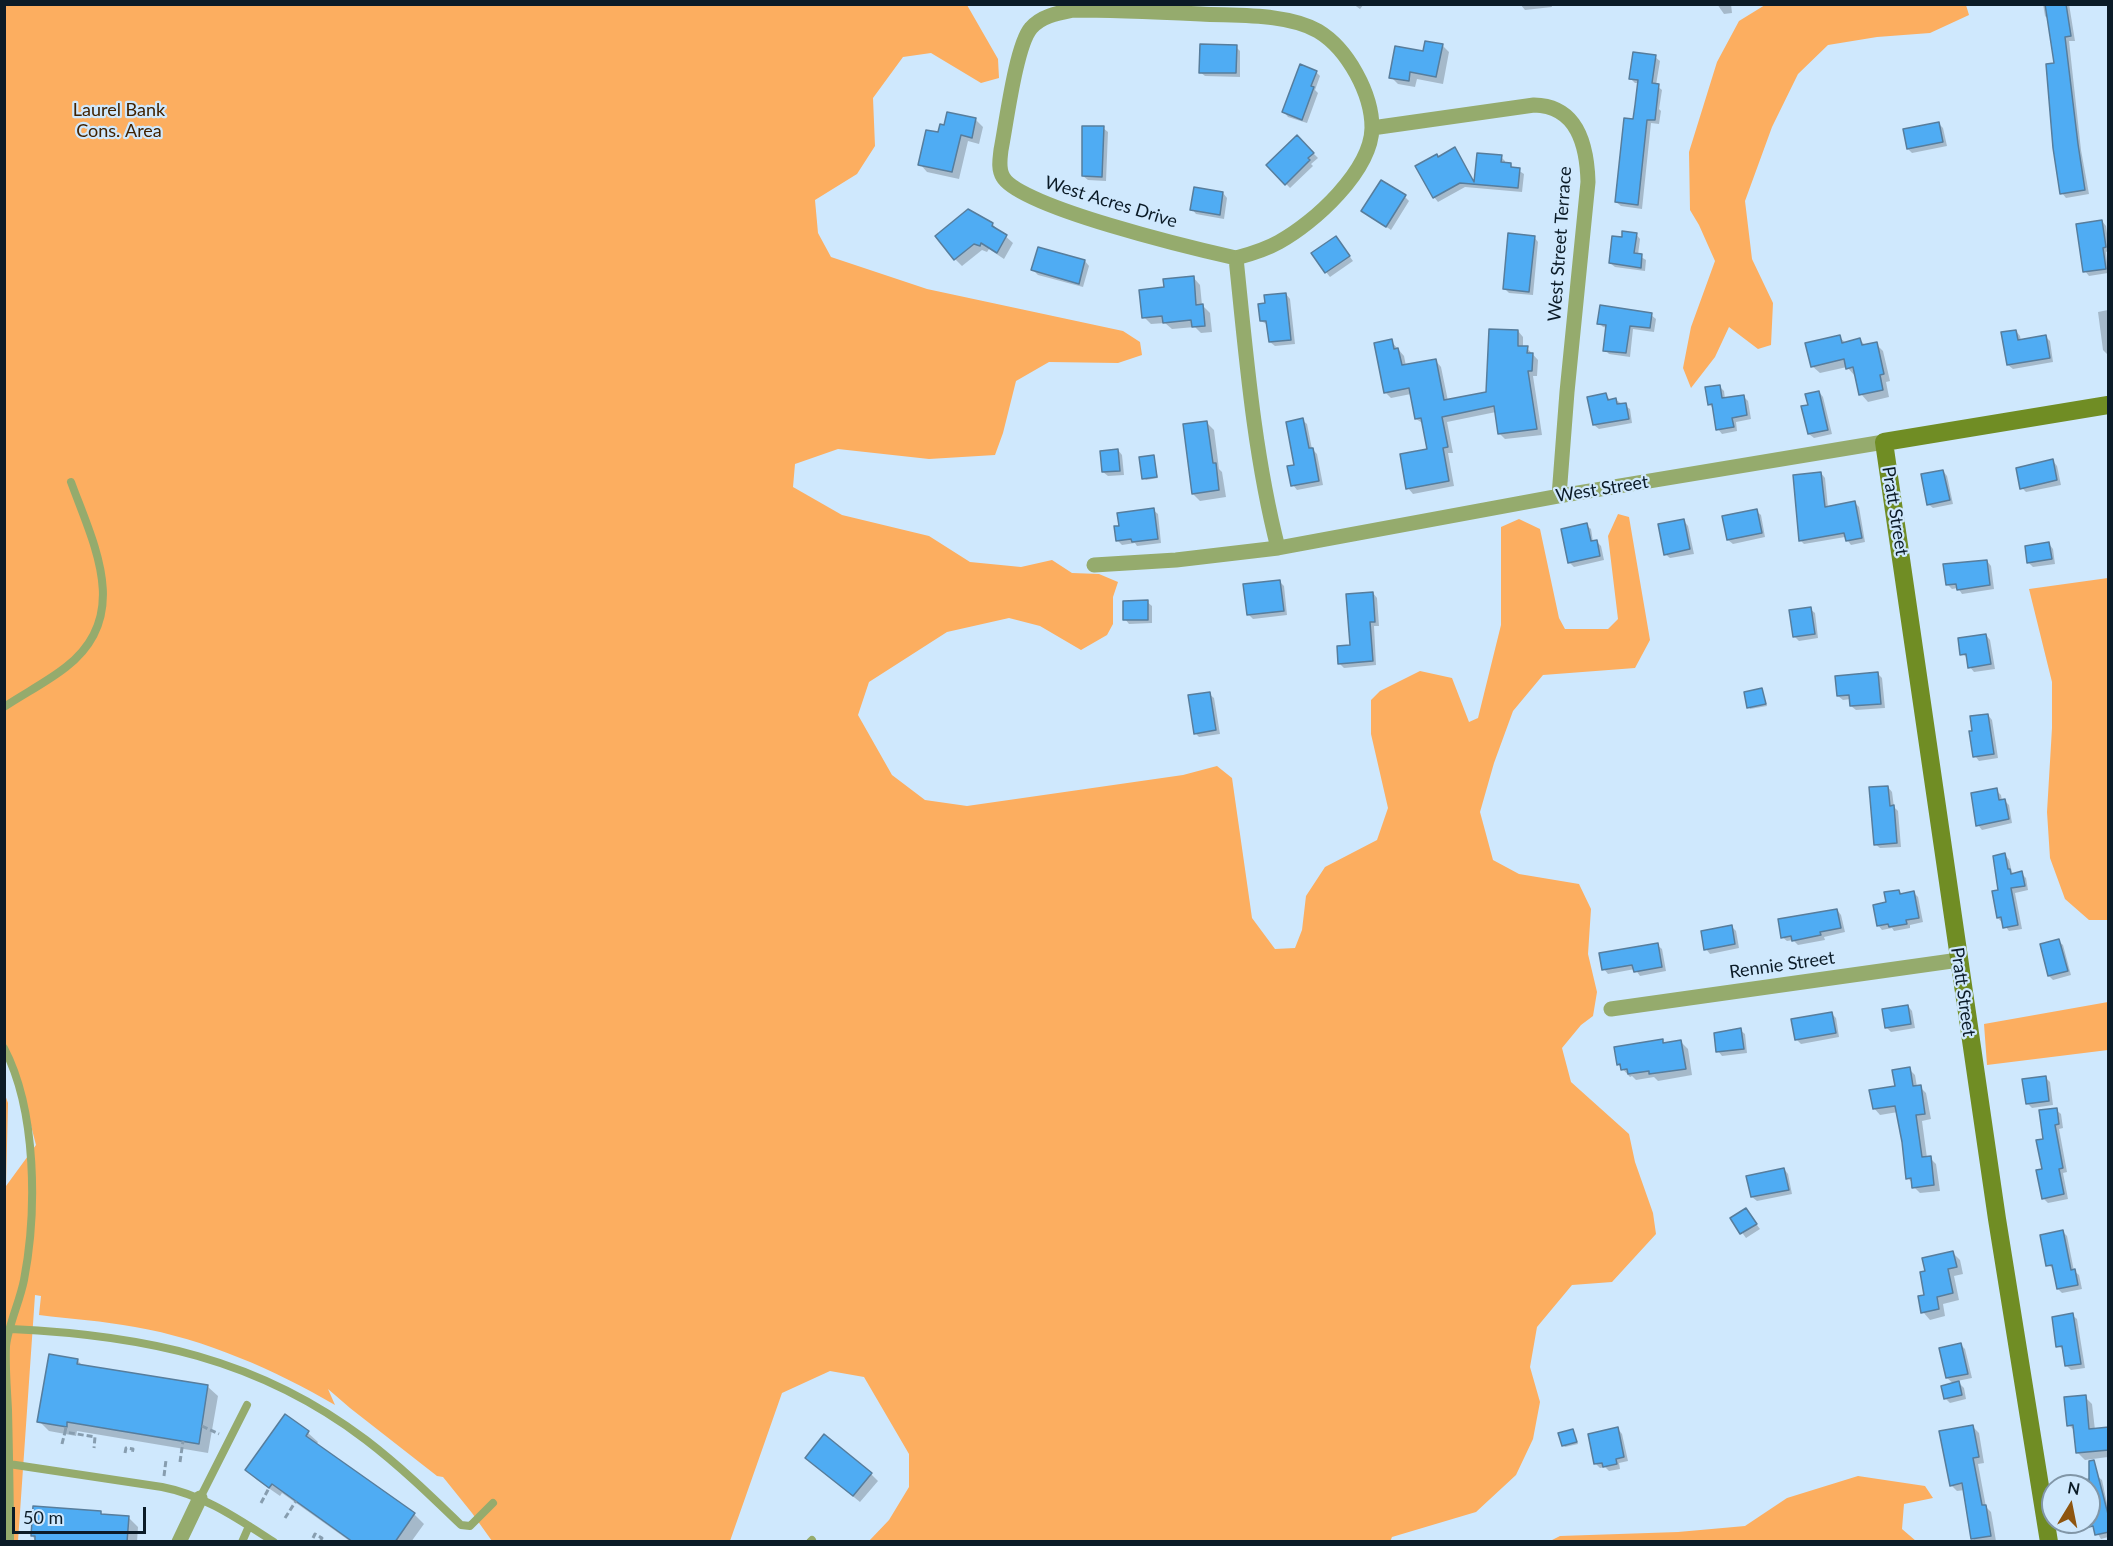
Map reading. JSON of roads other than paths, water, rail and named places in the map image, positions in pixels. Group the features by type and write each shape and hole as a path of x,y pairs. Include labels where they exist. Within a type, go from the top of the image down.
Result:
{"street":[{"name":"West Acres Drive","path":"1236,258 1194,249 1061,210 1027,196 1002,177 999,163 1018,58 1031,28 1049,15 1073,10 1267,18 1302,24 1329,39 1356,72 1367,98 1372,128"},
{"name":"West Street Terrace","path":"1372,128 1534,105 1549,106 1562,112 1576,129 1586,155 1587,196 1559,496"},
{"path":"1278,548 1267,504 1247,368 1236,258 1280,242 1318,214 1358,170 1368,151 1372,128"},
{"name":"West Street","path":"1094,566 1176,560 1278,548 1559,496 2109,405"},
{"name":"Pratt Street","path":"1884,442 1997,1219 2049,1542"},
{"name":"Rennie Street","path":"1611,1009 1959,960"},
{"path":"179,1542 200,1498"}],"lane":[{"path":"4,707 76,659 91,641 99,622 104,579 100,561 71,482"},
{"path":"4,1048 16,1075 21,1096 29,1144 32,1187 30,1230 24,1277 6,1346 10,1542"},
{"path":"11,1329 124,1339 161,1346 223,1363 298,1396 350,1429 404,1471 461,1524 470,1526 493,1503"},
{"path":"200,1498 248,1406"},
{"path":"9,1464 162,1487 200,1498 274,1542"},
{"path":"242,1542 249,1526"}],"park label":[{"name":"Laurel Bank Cons. Area","path":"119,120"}]}
